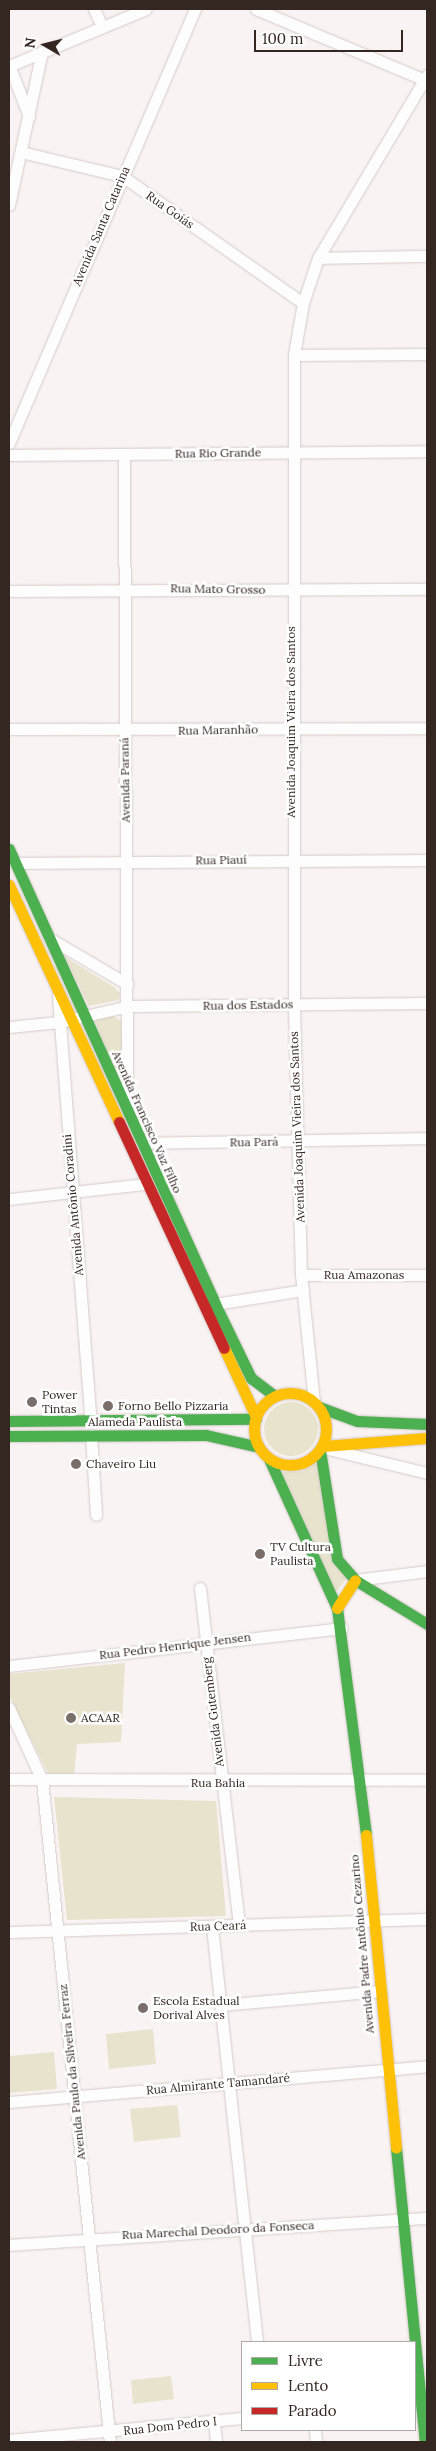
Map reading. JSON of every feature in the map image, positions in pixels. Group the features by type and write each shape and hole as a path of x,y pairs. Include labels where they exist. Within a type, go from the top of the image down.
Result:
{"main road":[{"name":"Avenida Francisco Vaz Filho","path":"9,849 215,1304 251,1378 275,1396"},
{"path":"9,885 145,1184 256,1418 259,1447 269,1459 279,1464 302,1464 321,1448 427,1438"},
{"path":"256,1418 275,1396 295,1393 316,1404 357,1420 427,1424"},
{"path":"316,1404 326,1426 321,1448 334,1552 355,1580 427,1624"},
{"name":"Alameda Paulista","path":"9,1421 91,1422 256,1418"},
{"name":"Alameda Paulista","path":"9,1436 206,1435 259,1447"},
{"name":"Avenida Padre Antônio Cezarino","path":"269,1459 337,1608 342,1628 361,1782 387,2069 415,2341"},
{"path":"337,1608 355,1580"},
{"name":"Avenida Padre Antônio Cezarino","path":"416,2350 425,2442"}],"street":[{"path":"94,9 102,26"},
{"path":"29,116 9,66 143,9"},
{"name":"Avenida Santa Catarina","path":"9,443 195,9"},
{"path":"256,9 426,79"},
{"path":"9,205 42,51"},
{"name":"Avenida Joaquim Vieira dos Santos","path":"316,1404 301,1275 294,1004 291,860 291,590 294,355 303,303 318,258 426,79"},
{"name":"Rua Goiás","path":"21,152 122,176 303,303"},
{"path":"318,258 427,256"},
{"path":"294,355 427,354"},
{"name":"Rua Rio Grande","path":"9,456 292,451 427,451"},
{"name":"Avenida Paraná","path":"124,454 128,1006 126,1106"},
{"name":"Rua Mato Grosso","path":"9,591 125,588 427,589"},
{"name":"Rua Maranhão","path":"9,729 125,732 427,728"},
{"name":"Rua Piauí","path":"15,863 427,860"},
{"path":"48,937 127,984"},
{"name":"Avenida Antônio Coradini","path":"57,988 91,1422"},
{"name":"Rua dos Estados","path":"9,1027 59,1022 128,1006 427,1003"},
{"path":"45,1024 60,1037"},
{"name":"Rua Pará","path":"142,1143 297,1142 427,1138"},
{"path":"9,1199 145,1184"},
{"name":"Rua Amazonas","path":"301,1275 427,1275"},
{"path":"215,1304 303,1290"},
{"path":"91,1435 96,1515"},
{"path":"321,1448 427,1473"},
{"path":"355,1580 427,1571"},
{"name":"Avenida Gutemberg","path":"200,1588 239,1925"},
{"name":"Rua Pedro Henrique Jensen","path":"9,1666 205,1642 342,1628"},
{"name":"Avenida Paulo da Silveira Ferraz","path":"9,1708 42,1780 110,2437"},
{"name":"Rua Bahia","path":"9,1779 222,1783 427,1780"},
{"name":"Rua Ceará","path":"9,1932 212,1927 373,1919 427,1919"},
{"path":"212,1927 231,2082 257,2341"},
{"path":"221,2005 380,1991"},
{"name":"Rua Almirante Tamandaré","path":"9,2102 427,2066"},
{"name":"Rua Marechal Deodoro da Fonseca","path":"9,2245 88,2238 427,2218"},
{"name":"Rua Dom Pedro I","path":"9,2440 110,2437 241,2418"},
{"path":"214,2422 216,2442"}],"shaded area":[{"path":"65,957 114,987 120,993 119,1000 89,1006"},
{"path":"114,1016 121,1021 122,1067 117,1074 94,1019"},
{"path":"286,1402 296,1402 306,1406 314,1414 318,1429 314,1444 306,1452 296,1456 286,1456 276,1452 268,1444 264,1434 264,1424 268,1414 276,1406"},
{"path":"319,1462 346,1579 336,1592 282,1472 302,1471"},
{"name":"ACAAR","path":"125,1663 121,1742 77,1744 74,1775 49,1775 9,1695 9,1674"},
{"path":"54,1797 216,1801 226,1916 67,1920"},
{"path":"153,2029 156,2064 109,2069 106,2034"},
{"path":"54,2052 57,2089 9,2093 9,2056"},
{"path":"177,2105 181,2137 134,2142 130,2109"},
{"path":"171,2376 174,2399 133,2404 131,2380"}],"traffic: fast":[{"path":"9,849 215,1304 251,1378 275,1396"},
{"path":"319,1407 357,1421 427,1424"},
{"path":"9,1421 256,1419"},
{"path":"9,1436 206,1435 259,1447"},
{"path":"320,1450 337,1559 355,1580 427,1624"},
{"path":"269,1459 337,1608 366,1835"},
{"path":"396,2148 415,2341"},
{"path":"416,2351 425,2442"}],"traffic: slow":[{"path":"9,885 119,1122"},
{"path":"224,1348 256,1417"},
{"path":"290,1393 304,1396 316,1403 323,1415 326,1429 323,1443 316,1455 304,1462 290,1465 276,1462 264,1455 257,1443 254,1429 257,1415 264,1403 276,1396 290,1393"},
{"path":"323,1446 427,1438"},
{"path":"337,1608 355,1580"},
{"path":"366,1835 396,2148"}],"traffic: jam":[{"path":"119,1122 224,1348"}],"place":[{"name":"Power Tintas","path":"32,1402"},
{"name":"Forno Bello Pizzaria","path":"108,1406"},
{"name":"Chaveiro Liu","path":"76,1464"},
{"name":"TV Cultura Paulista","path":"260,1554"},
{"name":"ACAAR","path":"71,1718"},
{"name":"Escola Estadual Dorival Alves","path":"143,2008"}]}
